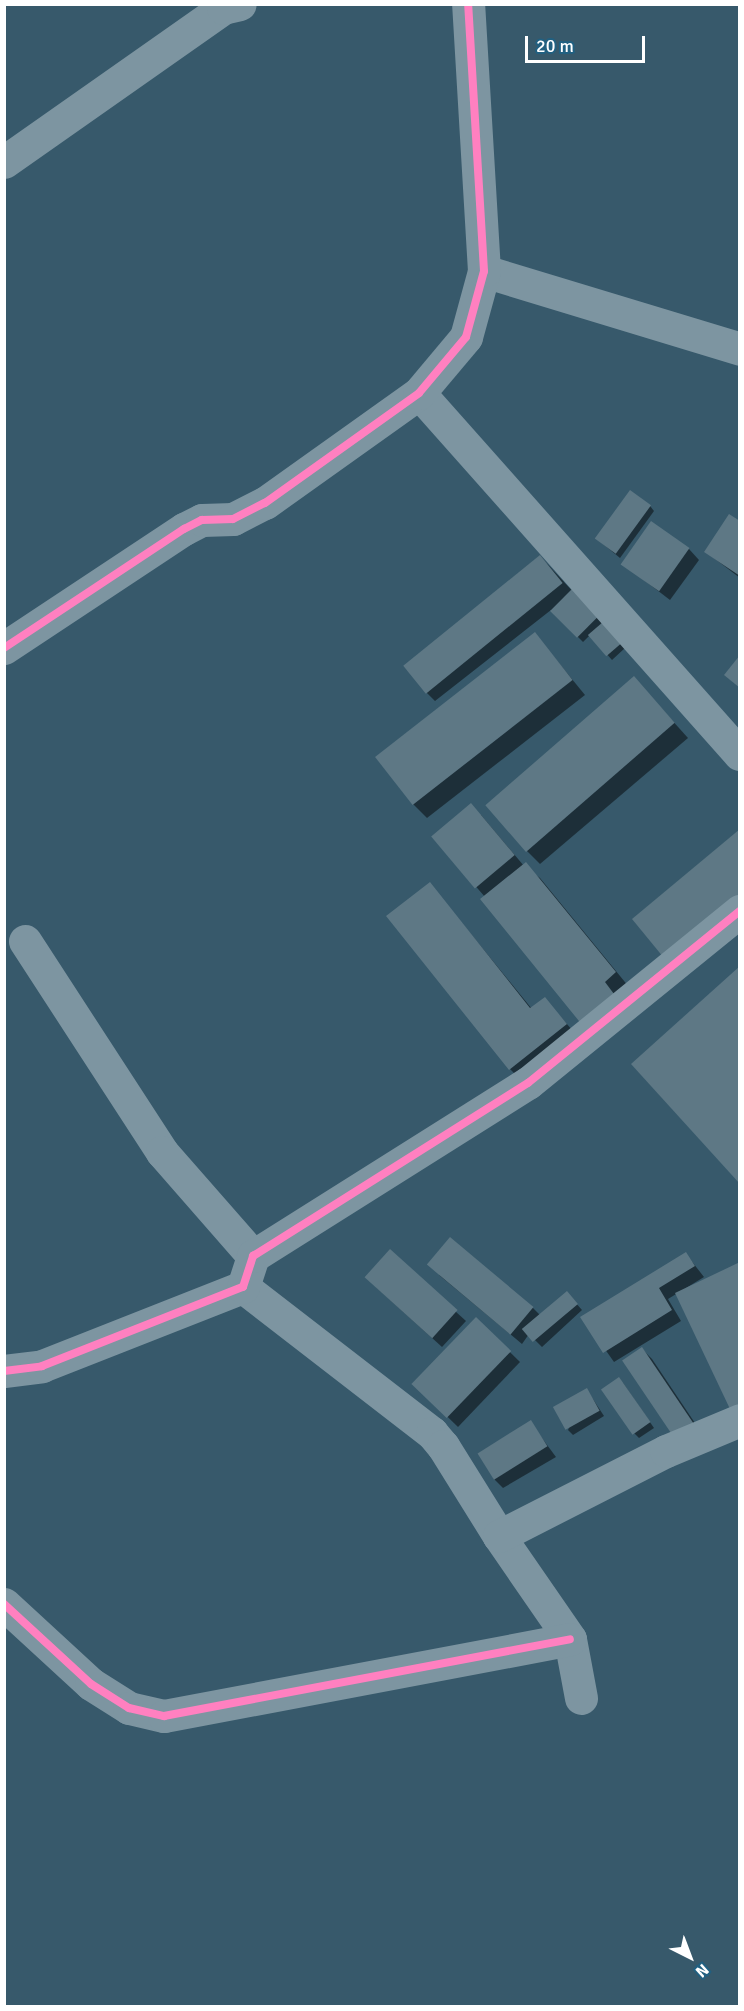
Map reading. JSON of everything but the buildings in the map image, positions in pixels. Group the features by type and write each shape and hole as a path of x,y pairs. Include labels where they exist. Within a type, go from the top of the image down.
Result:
{"street":[{"path":"4,648 184,529 202,520 233,519 265,503 419,393 466,337 484,271 468,4"},
{"path":"4,162 225,6"},
{"path":"484,271 740,350"},
{"path":"419,393 740,754"},
{"path":"243,1287 253,1256 528,1083 740,911"},
{"path":"25,941 162,1152 253,1256"},
{"path":"4,1371 42,1366 243,1287"},
{"path":"243,1287 432,1433 570,1639 581,1698"},
{"path":"499,1536 666,1451 740,1420"},
{"path":"4,1604 91,1684 129,1708 164,1716 570,1639"}],"cycle path":[{"path":"4,648 184,529 202,520 233,519 265,503 419,393 466,337 484,271 468,4"},
{"path":"4,1371 42,1366 243,1287 253,1256 528,1083 740,911"},
{"path":"4,1604 91,1684 129,1708 164,1716 570,1639"}]}
